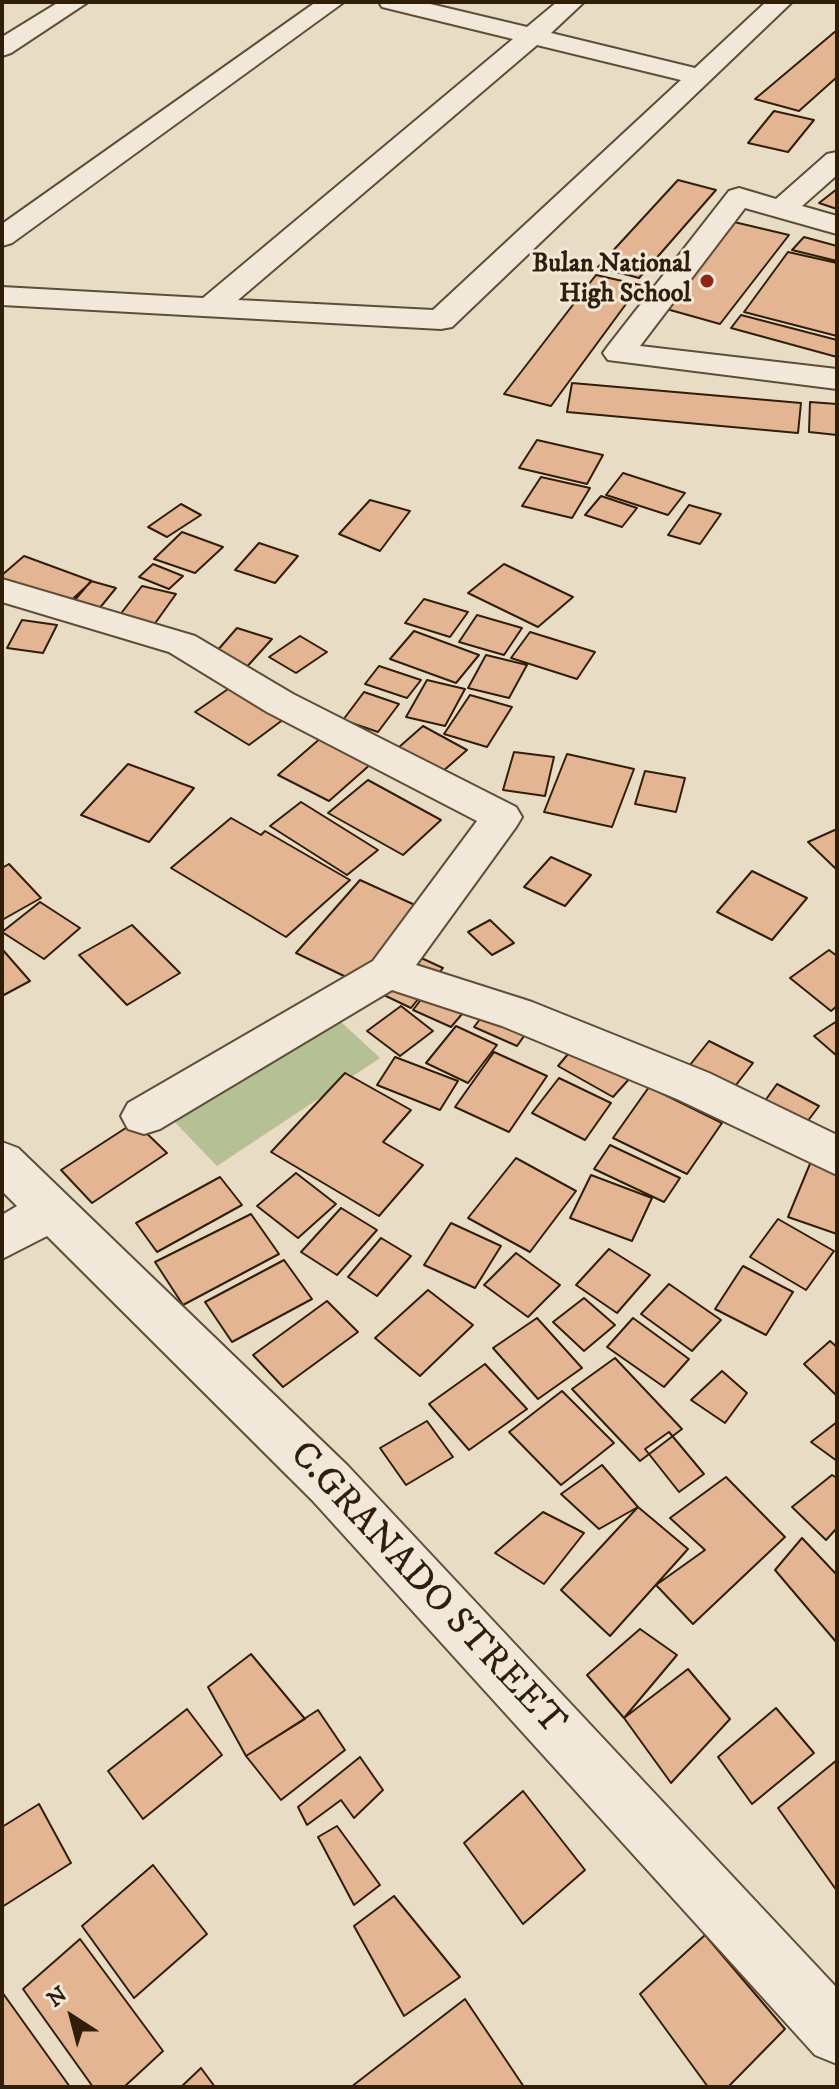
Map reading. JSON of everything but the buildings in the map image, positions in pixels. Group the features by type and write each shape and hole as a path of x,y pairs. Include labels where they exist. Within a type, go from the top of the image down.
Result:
{"street":[{"path":"2,237 332,2"},
{"path":"391,2 701,77"},
{"path":"212,306 528,36 572,2"},
{"path":"2,296 441,320 780,2"},
{"path":"2,48 65,4"},
{"path":"783,208 837,160"},
{"path":"837,225 739,197 619,353 837,379"},
{"path":"2,590 182,644 280,703 502,817 388,972 144,1116"},
{"path":"388,972 517,1014 693,1086 837,1156"},
{"name":"C.GRANADO STREET","path":"2,1161 330,1483 837,2033"},
{"path":"2,1239 50,1210"}],"green space":[{"path":"325,1007 380,1058 217,1166 163,1110"}],"place":[{"name":"Bulan National High School","path":"707,281"}]}
